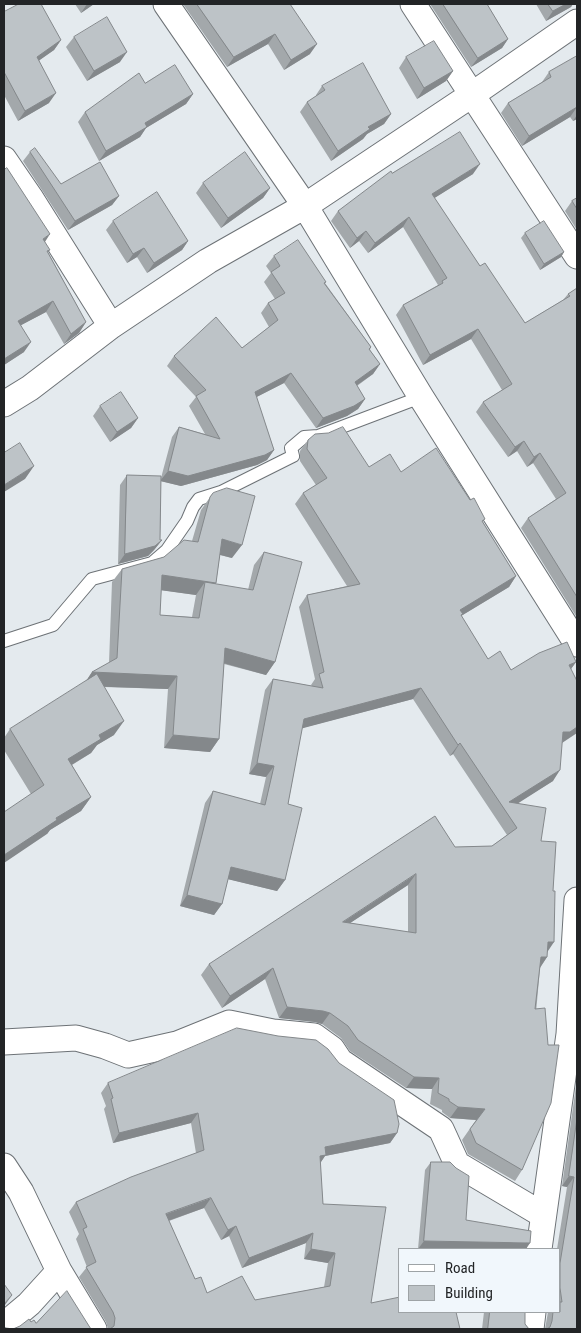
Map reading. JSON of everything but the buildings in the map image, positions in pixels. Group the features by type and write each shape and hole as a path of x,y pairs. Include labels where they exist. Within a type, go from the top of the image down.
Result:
{"street":[{"path":"166,4 305,206 421,397 577,644"},
{"path":"413,4 577,256"},
{"path":"4,404 30,388 111,326 208,261 305,206 577,22"},
{"path":"4,159 111,326"},
{"path":"539,1248 569,1034 577,900"},
{"path":"4,1042 76,1038 128,1055 177,1044 229,1023 272,1032 314,1036 332,1049 340,1061 441,1129 457,1164 543,1215"},
{"path":"4,1166 20,1192 58,1271 94,1329"},
{"path":"4,1325 29,1304 58,1271"},
{"path":"531,1329 533,1313"}],"lane":[{"path":"4,641 52,625 92,578 152,564 166,550 187,521 196,501 204,496 221,492 293,456 291,448 304,436 318,436 421,397"}]}
